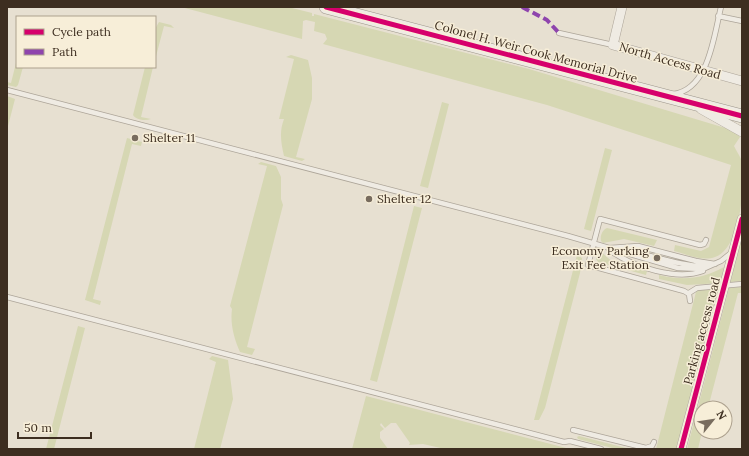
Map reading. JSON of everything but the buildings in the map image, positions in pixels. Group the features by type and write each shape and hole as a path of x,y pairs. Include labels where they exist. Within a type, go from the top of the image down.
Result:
{"street":[{"name":"Colonel H. Weir Cook Memorial Drive","path":"326,7 742,116"},
{"name":"North Access Road","path":"622,7 613,45 742,81"},
{"path":"683,101 726,122 742,132"},
{"name":"Parking access road","path":"681,449 742,219"}],"lane":[{"path":"663,95 677,94 686,90 695,83 704,71 721,7"},
{"path":"718,16 741,21 742,16"},
{"path":"559,33 613,45"},
{"path":"7,90 568,236 598,246 685,270 703,269 715,264 726,258 734,249"},
{"path":"706,240 704,244 700,245 600,220 588,265 689,293 697,288 742,284"},
{"path":"605,248 638,246 696,261 715,264"},
{"path":"689,293 690,301"},
{"path":"7,297 564,442 570,441 600,449"},
{"path":"573,430 646,448 652,446 654,442"}],"green space":[{"path":"181,7 288,7 312,13 312,16 314,16 314,14 529,69 732,130 740,137 734,146 741,159 743,183 740,214 731,242 724,251 715,257 705,259 674,251 675,245 701,251 709,247 731,165 547,105 323,44 327,39 325,34 314,31 315,22 306,20 303,21 302,39"},
{"path":"159,22 171,25 174,28 164,26 156,56 156,27"},
{"path":"291,55 308,60 312,78 312,99 296,157 305,159 302,161 284,156 281,142 281,128 284,119 279,119 294,59 286,57"},
{"path":"16,63 16,68 23,68 18,85 16,87 7,85 7,82 11,83"},
{"path":"145,68 153,68 141,117 151,119 138,119 133,115"},
{"path":"7,96 15,99 7,130"},
{"path":"442,102 449,104 428,188 420,186"},
{"path":"127,138 142,142 141,146 132,144 93,299 101,301 100,305 85,300"},
{"path":"605,148 612,150 591,231 584,229"},
{"path":"261,162 276,166 281,177 281,199 283,205 247,347 255,349 252,355 240,352 233,331 232,309 230,306 267,166 258,164"},
{"path":"414,206 422,208 377,382 370,380"},
{"path":"607,228 657,240 654,246 624,239 603,243 601,241 601,235"},
{"path":"742,236 742,281 730,282"},
{"path":"598,252 601,252 614,263 647,271 646,275 598,262 596,259"},
{"path":"577,255 582,258 580,273 545,408 539,420 534,420"},
{"path":"724,267 721,283 687,285 659,279 659,275 677,278 693,278 708,274"},
{"path":"742,287 742,293 738,293 710,400 700,400 729,288"},
{"path":"719,289 678,449 656,449 696,292 698,290"},
{"path":"78,326 85,328 54,449 46,449"},
{"path":"212,356 228,360 233,399 220,449 194,449 216,362 209,359"},
{"path":"366,396 570,449 445,449 423,444 409,445 410,443 396,423 391,423 385,428 381,423 380,425 384,429 380,432 380,438 388,449 352,449"},
{"path":"693,426 693,440 700,440 698,449 687,449"},
{"path":"579,436 630,449 616,449 578,439 577,437"}],"marked path":[{"path":"522,7 547,20 559,33"}],"cycle path":[{"path":"326,7 742,116"},
{"path":"681,449 742,219"}],"place":[{"name":"Shelter 11","path":"135,138"},
{"name":"Shelter 12","path":"369,199"},
{"name":"Economy Parking Exit Fee Station","path":"657,258"}]}
